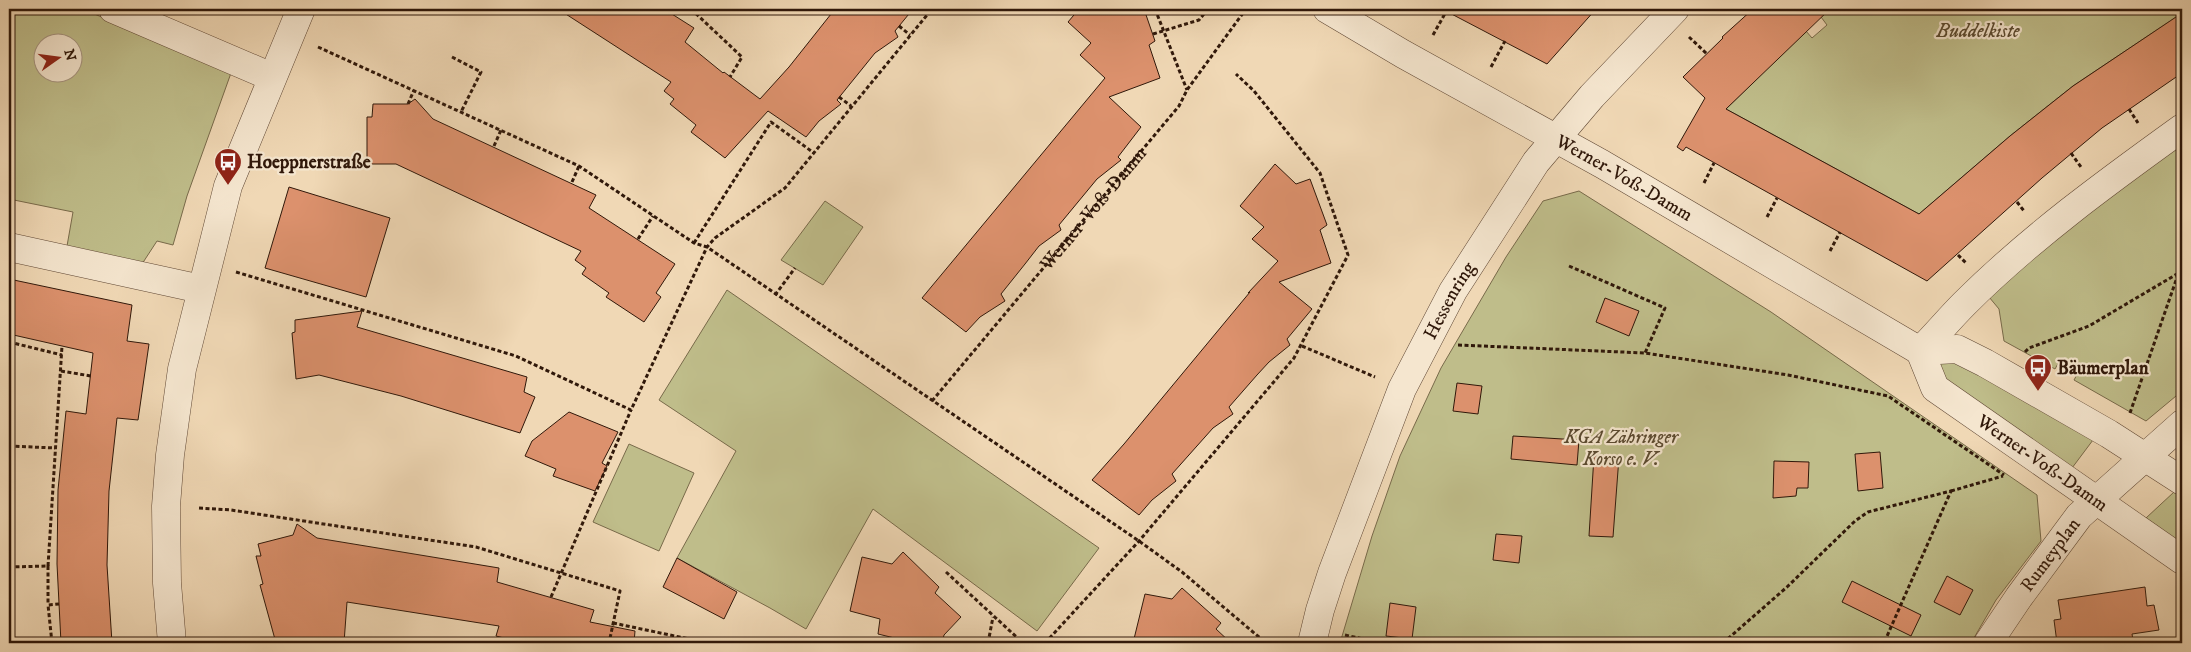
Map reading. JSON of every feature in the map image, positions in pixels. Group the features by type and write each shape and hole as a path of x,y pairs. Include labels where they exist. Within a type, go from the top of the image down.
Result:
{"street":[{"path":"113,9 272,77"},
{"path":"172,643 167,583 166,506 182,369 228,186 301,9"},
{"name":"Werner-Voß-Damm","path":"1327,9 1556,138 1920,351 1935,388 2182,560"},
{"name":"Hessenring","path":"1312,643 1332,573 1402,389 1454,291 1523,181 1556,138 1599,89 1679,20"},
{"path":"1920,351 1964,304 2029,246 2105,184 2182,128"},
{"path":"9,247 201,289"},
{"path":"1920,351 1957,349 2038,392 2182,481"},
{"path":"2146,457 2182,424"},
{"name":"Rumeyplan","path":"1988,643 2019,597 2071,527 2096,500 2146,457"}],"path":[{"path":"691,9 742,57 730,77"},
{"path":"551,597 631,410 707,247 715,238 786,188 932,9"},
{"path":"1155,9 1187,90"},
{"path":"1153,34 1199,20 1208,9"},
{"name":"Werner-Voß-Damm","path":"932,401 1179,106 1187,90 1246,9"},
{"path":"1433,35 1447,10"},
{"path":"1679,20 1707,54"},
{"path":"899,26 910,35"},
{"path":"1491,68 1505,41"},
{"path":"318,47 580,166 694,243 707,247 1139,541 1182,572 1266,643"},
{"path":"452,57 481,72 461,112"},
{"path":"1045,643 1139,541 1294,358 1302,346 1348,255 1320,173 1254,91 1236,74"},
{"path":"408,104 414,90"},
{"path":"840,97 851,106"},
{"path":"2129,108 2139,124"},
{"path":"694,243 771,122 814,152"},
{"path":"494,146 501,130"},
{"path":"2071,153 2081,168"},
{"path":"1704,183 1714,163"},
{"path":"572,182 580,166"},
{"path":"1767,217 1777,198"},
{"path":"2016,202 2027,214"},
{"path":"638,239 654,216"},
{"path":"1830,251 1840,232"},
{"path":"2129,418 2182,263"},
{"path":"1569,266 1664,308 1645,353"},
{"path":"775,295 795,268"},
{"path":"235,272 516,356 631,410"},
{"path":"2021,356 2029,348 2089,326 2177,274"},
{"path":"9,342 62,355"},
{"path":"1451,345 1645,353 1788,375 1888,396 2004,476"},
{"path":"52,643 48,605 48,566 62,346"},
{"path":"1302,346 1376,378"},
{"path":"61,371 91,376"},
{"path":"9,446 55,448"},
{"path":"1723,643 1787,587 1855,521 1868,512 1951,491 2009,473"},
{"path":"1884,643 1951,491"},
{"path":"199,508 231,510 476,547 620,590 609,643"},
{"path":"9,567 48,566"},
{"path":"946,572 1023,643"},
{"path":"48,605 59,604"},
{"path":"988,643 993,617"},
{"path":"613,623 689,639"},
{"path":"1339,634 1382,643"}],"green space":[{"path":"17,9 83,9 231,73 187,196 173,245 157,241 142,264 67,246 73,212 9,199 9,16"},
{"name":"Buddelkiste","path":"1832,9 2182,9 2182,13 2073,86 2010,136 1919,214 1726,109 1806,31 1812,38 1827,25 1821,17"},
{"path":"2182,140 2182,391 2146,421 2074,380 2079,371 2060,360 2055,369 2004,341 1999,309 1989,297 2068,226"},
{"name":"KGA Zähringer Korso e. V.","path":"1579,191 1771,312 2037,495 2041,541 1996,600 1971,643 1340,643 1372,536 1400,456 1441,368 1506,257 1543,201"},
{"path":"825,201 863,227 823,285 781,260"},
{"path":"727,290 1099,548 1037,631 873,509 806,629 677,558 736,451 659,400"},
{"path":"1956,361 2093,440 2072,468 1942,377 1939,367 1941,363"},
{"path":"629,444 694,473 659,551 593,522"},
{"path":"2174,492 2182,497 2182,544 2146,518"}],"building":[{"path":"558,9 664,9 694,28 685,42 723,73 760,99 789,67 835,9 913,9 895,31 898,37 875,53 837,100 841,104 819,121 806,137 768,111 725,158 691,132 696,125 670,104 674,99 664,91 671,82"},
{"path":"1079,9 1144,9 1155,41 1149,45 1160,78 1109,97 1141,127 1118,157 1121,160 1097,179 1059,225 1061,230 1039,246 1001,294 1005,301 980,317 966,332 922,298 1105,78 1080,55 1091,43 1068,22"},
{"path":"1442,9 1596,9 1547,64"},
{"path":"1753,9 1830,9 1726,109 1919,214 2010,136 2073,86 2182,13 2182,73 2102,128 2042,178 1927,281 1686,147 1683,151 1677,147 1705,98 1683,77 1722,37"},
{"path":"415,99 433,119 596,195 589,208 675,264 656,293 661,297 644,322 606,297 609,293 582,274 586,268 575,260 581,251 396,164 367,164 367,117 372,117 373,104 408,104"},
{"path":"1275,164 1296,184 1310,179 1327,225 1320,230 1331,263 1279,282 1312,309 1287,339 1290,345 1269,362 1229,407 1233,414 1213,428 1172,474 1176,481 1152,500 1139,515 1092,480 1250,292 1248,293 1278,261 1252,239 1264,227 1240,206"},
{"path":"289,187 390,218 366,297 265,268"},
{"path":"9,279 132,305 127,341 149,344 138,420 117,418 109,491 107,565 112,643 61,643 57,564 58,490 66,411 86,414 93,353 9,334"},
{"path":"1605,298 1639,311 1629,336 1596,322"},
{"path":"362,311 357,327 527,377 524,392 535,397 520,433 401,396 319,375 296,379 292,333 295,332 295,320"},
{"path":"1457,383 1482,386 1478,414 1453,411"},
{"path":"569,412 618,432 602,463 607,466 595,491 553,476 556,469 525,456 532,441"},
{"path":"1513,436 1579,440 1577,465 1511,459"},
{"path":"1880,452 1883,488 1858,491 1855,454"},
{"path":"1594,456 1619,457 1613,537 1589,536"},
{"path":"1774,461 1809,462 1808,488 1797,488 1796,496 1773,498"},
{"path":"297,524 317,538 499,568 497,582 594,610 590,622 635,631 634,643 507,643 508,639 496,636 499,626 347,602 344,643 276,643 260,585 263,584 256,556 261,556 258,544 293,535"},
{"path":"1496,534 1522,536 1519,563 1493,560"},
{"path":"903,552 939,587 935,593 961,617 944,635 942,643 915,643 878,634 880,619 850,611 862,557 892,564"},
{"path":"677,558 737,592 724,619 663,587"},
{"path":"1947,576 1973,590 1960,615 1934,602"},
{"path":"1852,581 1921,615 1911,636 1842,602"},
{"path":"2145,587 2147,606 2154,605 2159,630 2132,634 2133,640 2111,643 2057,643 2054,620 2061,619 2058,600"},
{"path":"1182,588 1221,623 1216,629 1231,643 1133,643 1145,594 1172,599"},
{"path":"1390,603 1416,607 1412,639 1386,636"}],"place":[{"name":"Hoeppnerstraße","path":"228,186"},
{"name":"Bäumerplan","path":"2038,392"}]}
